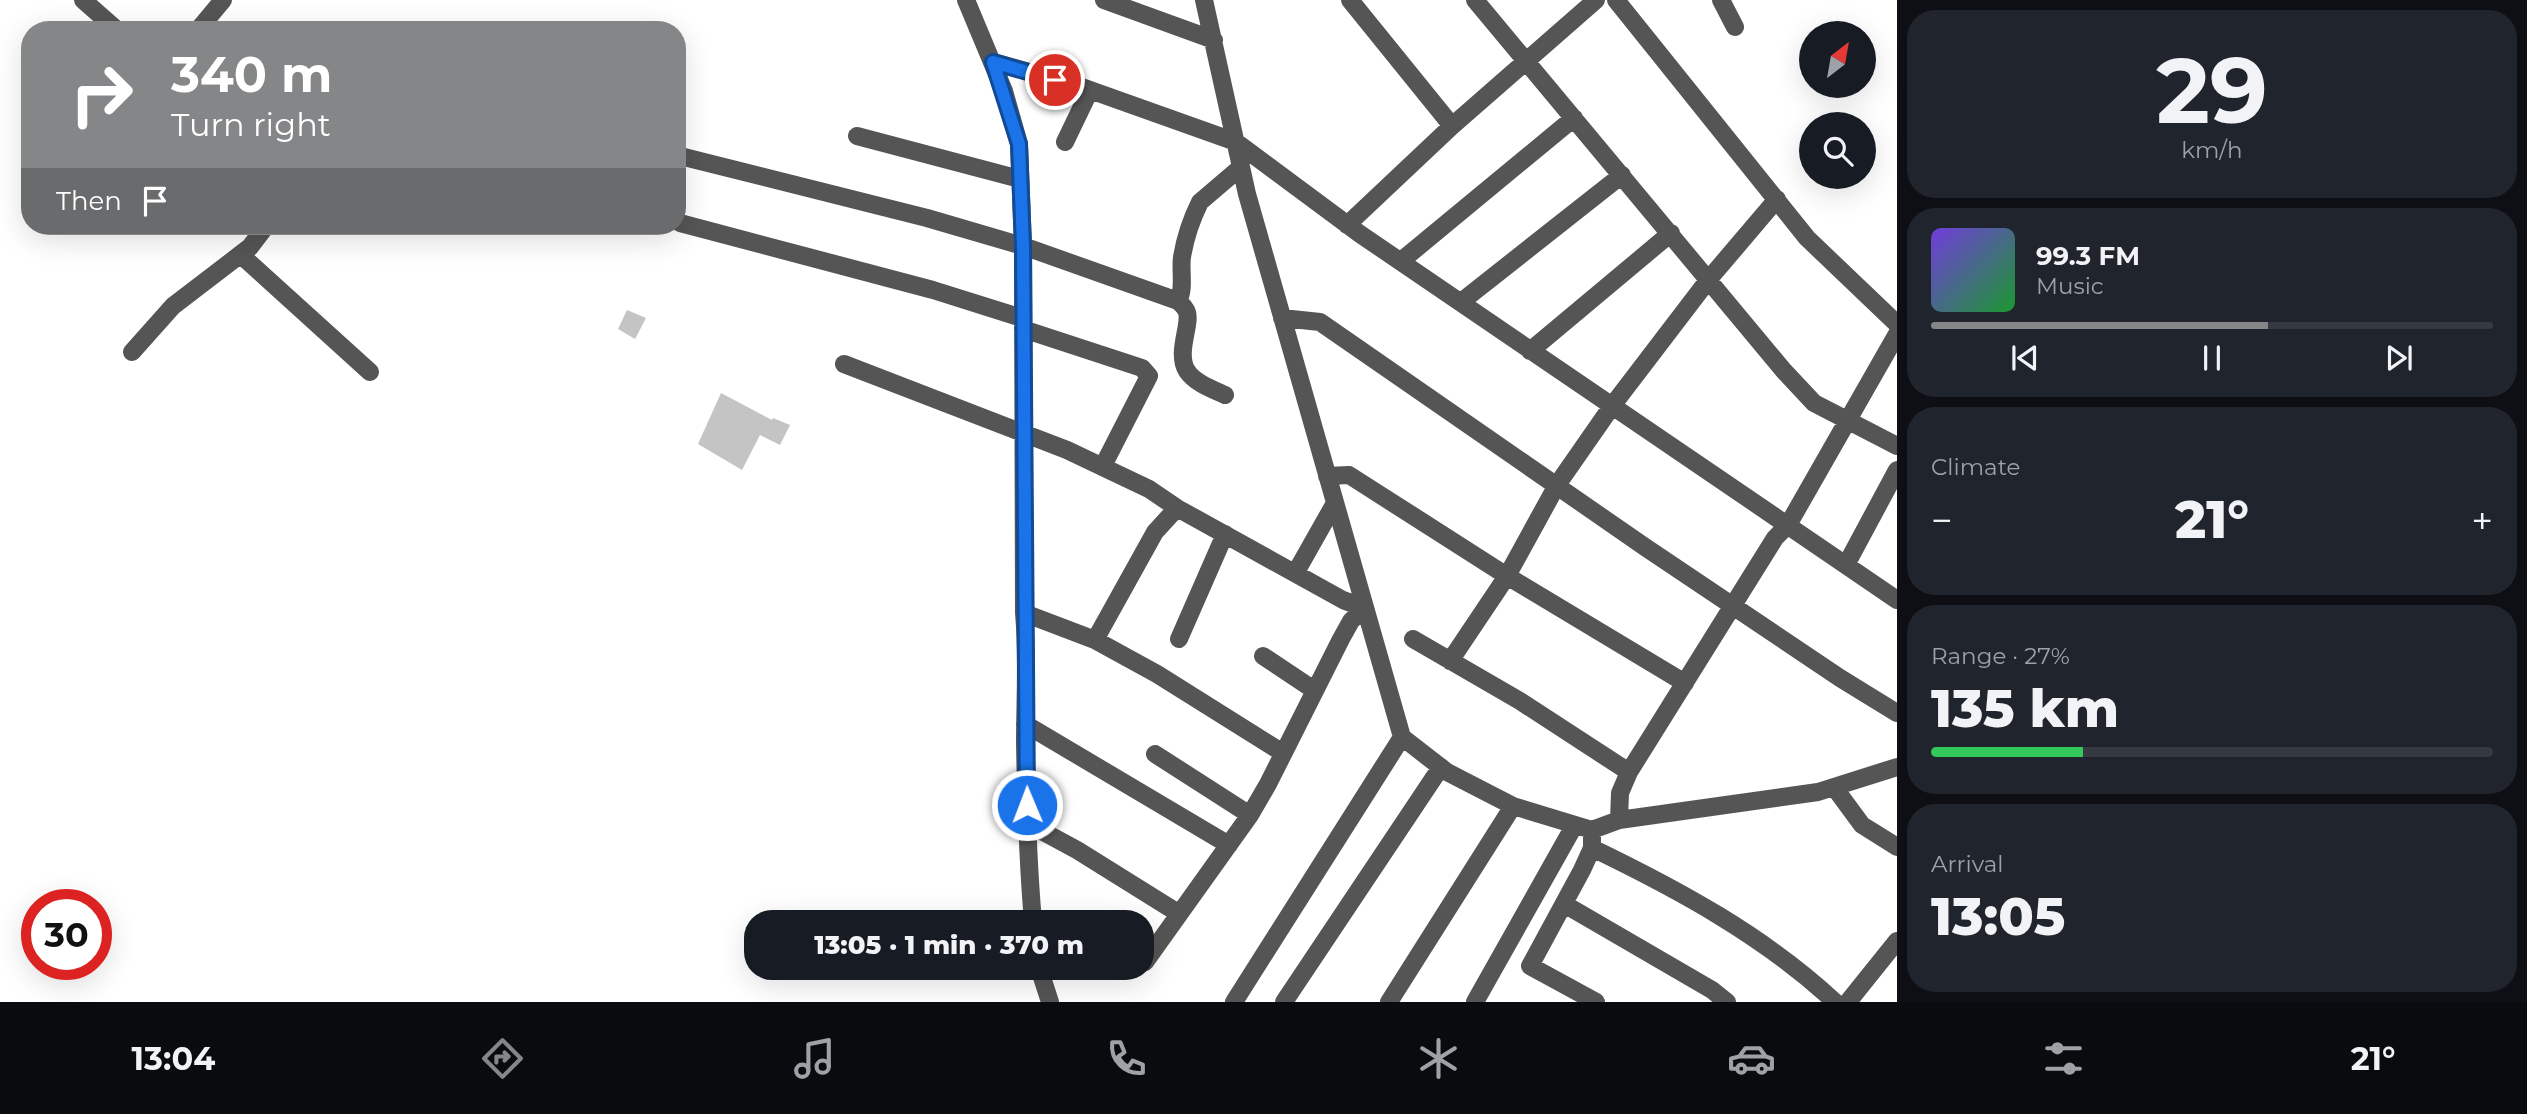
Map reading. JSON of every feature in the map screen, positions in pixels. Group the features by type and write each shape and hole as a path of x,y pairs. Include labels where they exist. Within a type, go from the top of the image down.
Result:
{"street":[{"path":"83,0 107,21"},
{"path":"206,21 223,0"},
{"path":"966,0 993,62 1019,144 1023,246 1024,613 1027,660 1025,724 1032,910"},
{"path":"1104,0 1214,40"},
{"path":"1204,0 1241,167 1402,737 1441,767 1513,806 1574,826 1727,920 1803,974 1835,1002"},
{"path":"1350,0 1452,126"},
{"path":"1475,0 1784,371 1814,403 1897,446"},
{"path":"1347,225 1452,126 1597,0"},
{"path":"1616,0 1807,238 1897,324"},
{"path":"1721,0 1735,27"},
{"path":"993,62 1090,90 1236,142 1347,225 1530,351 1846,565 1895,594"},
{"path":"1065,142 1090,90"},
{"path":"1401,261 1573,118"},
{"path":"857,136 1020,179"},
{"path":"686,158 927,218 1023,246 1178,301 1188,317 1183,339 1187,371 1199,382 1225,395"},
{"path":"1178,301 1182,295 1182,254 1196,210 1200,202 1241,167"},
{"path":"1461,302 1622,175"},
{"path":"1450,661 1507,576 1557,485 1612,406 1709,279 1777,199"},
{"path":"686,225 933,290 1142,368 1149,376 1103,466"},
{"path":"1530,351 1671,233"},
{"path":"132,352 173,306 241,255 259,235"},
{"path":"241,255 370,372"},
{"path":"1282,318 1320,322 1733,606 1897,713"},
{"path":"1619,820 1620,793 1629,772 1775,538 1788,525 1897,334"},
{"path":"844,364 1103,466 1149,489 1177,508 1343,600 1364,608"},
{"path":"1846,565 1897,470"},
{"path":"1327,476 1349,475 1507,576 1685,683"},
{"path":"1296,572 1335,503"},
{"path":"1095,640 1155,532 1177,508"},
{"path":"1179,639 1225,534"},
{"path":"1154,949 1250,815 1352,621 1364,608"},
{"path":"1024,613 1095,640 1157,674 1283,753"},
{"path":"1413,639 1520,701 1629,772"},
{"path":"1263,656 1314,690"},
{"path":"1025,724 1229,845"},
{"path":"1234,1002 1402,737"},
{"path":"1154,754 1250,815"},
{"path":"1284,1002 1441,767"},
{"path":"1596,1002 1530,966 1564,904 1592,839 1619,820 1818,792 1897,767"},
{"path":"1834,787 1862,825 1897,847"},
{"path":"1389,1002 1513,806"},
{"path":"1027,823 1077,850 1178,913"},
{"path":"1475,1002 1574,826"},
{"path":"1564,904 1712,990 1727,1002"},
{"path":"1847,1002 1895,946"},
{"path":"1043,980 1050,1002"}],"building":[{"path":"627,310 646,318 635,339 618,329"},
{"path":"721,393 772,420 773,418 790,425 780,445 760,435 742,470 698,444"}],"route":[{"path":"1027,805 1023,246 1019,144 993,62 1055,80"}]}
